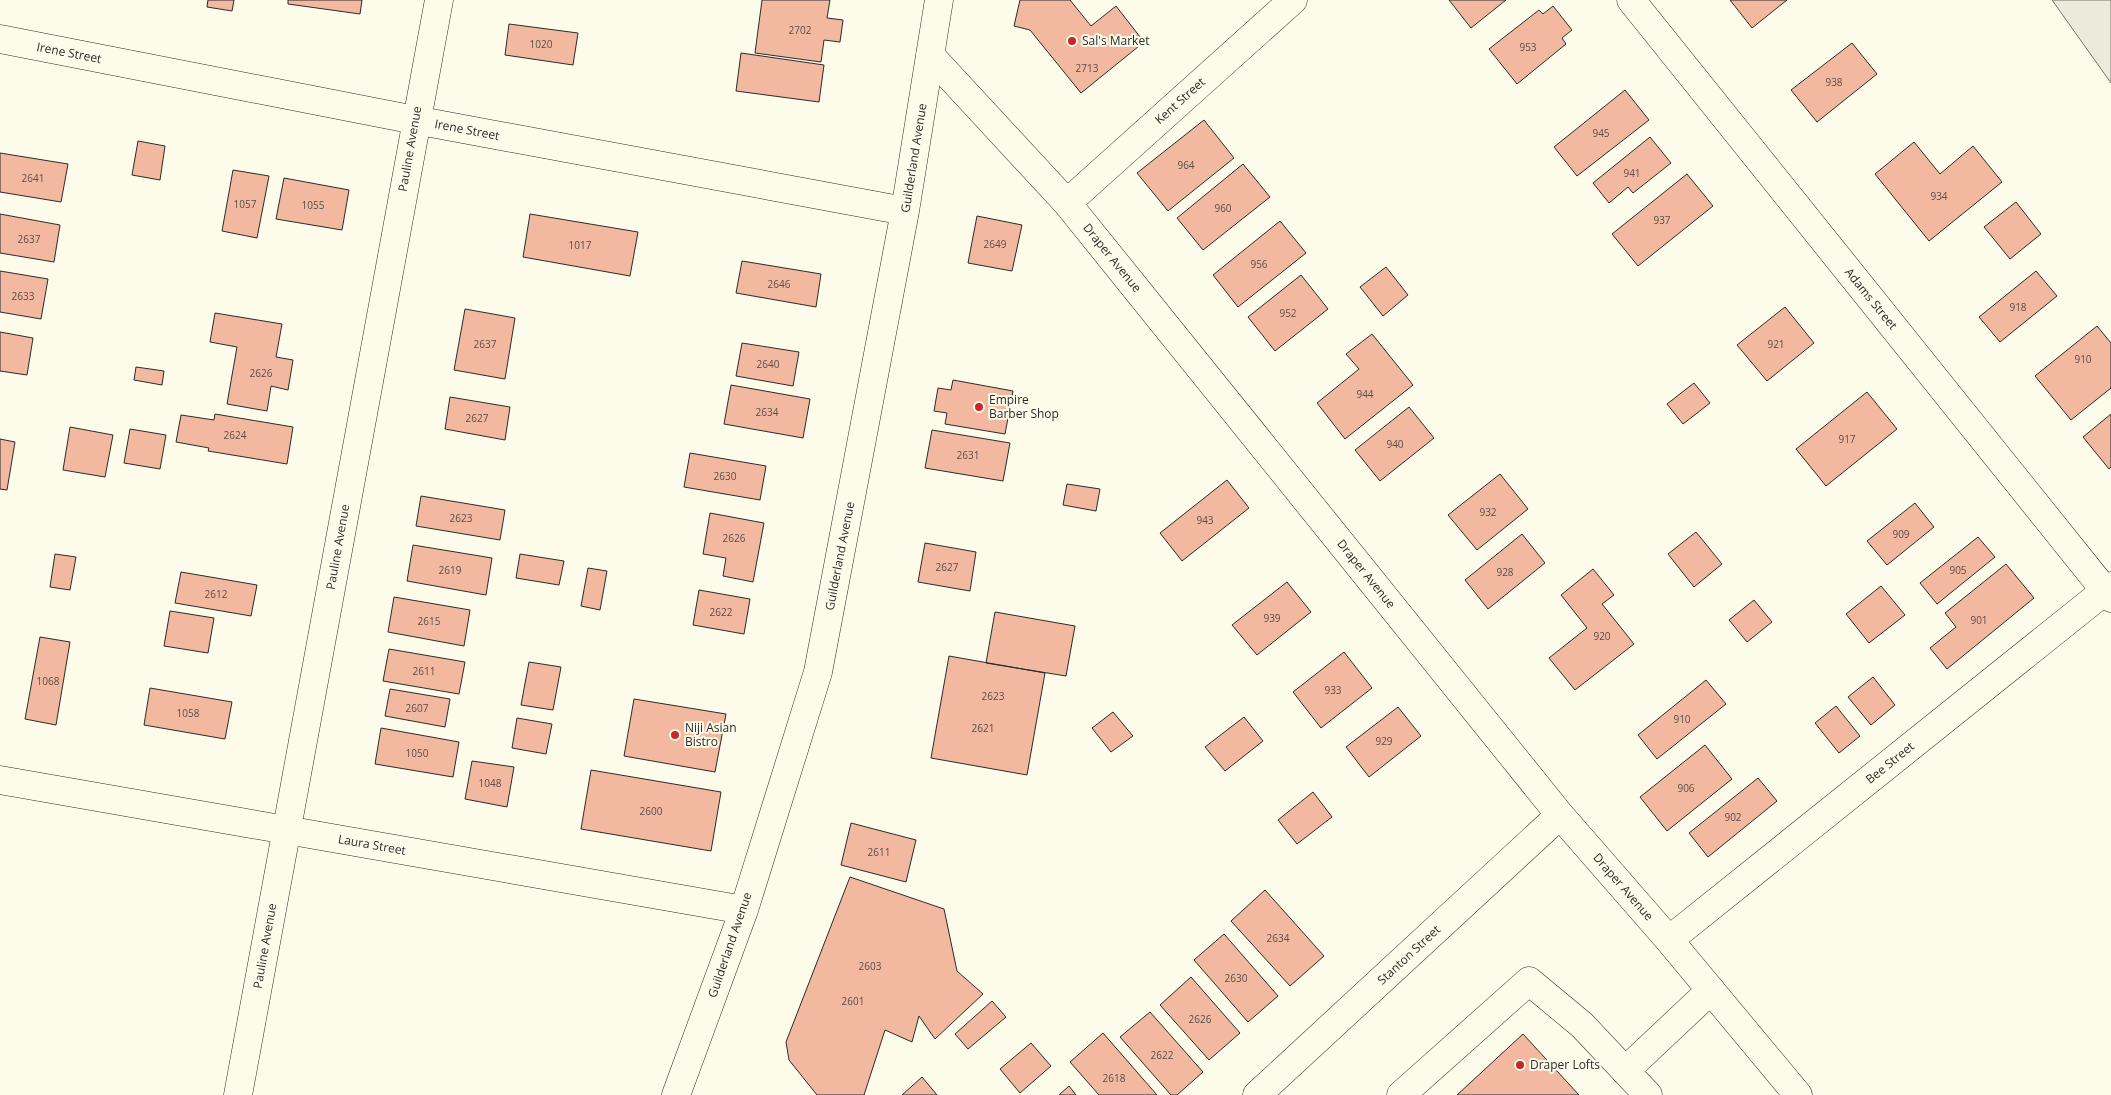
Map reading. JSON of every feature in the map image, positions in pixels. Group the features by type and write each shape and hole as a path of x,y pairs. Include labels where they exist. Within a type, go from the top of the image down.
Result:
{"street":[{"name":"Pauline Avenue","path":"238,1095 415,120 439,0"},
{"name":"Guilderland Avenue","path":"683,1091 744,910 818,672 905,211 939,0"},
{"name":"Kent Street","path":"1067,203 1293,0"},
{"name":"Adams Street","path":"1631,0 2109,592"},
{"name":"Irene Street","path":"0,39 415,120 905,211"},
{"name":"Draper Avenue","path":"930,55 1067,203 1560,816 1670,940 1798,1095"},
{"name":"Bee Street","path":"1670,940 2109,592"},
{"name":"Laura Street","path":"0,780 744,910"},
{"name":"Stanton Street","path":"1257,1095 1560,816"},
{"path":"1401,1095 1529,981 1582,1025 1648,1095"},
{"path":"1625,1071 1711,990"}],"shaded area":[{"path":"2052,0 2111,0 2111,83"}],"building":[{"path":"208,0 234,0 232,11 207,7"},
{"path":"288,0 362,0 360,14 288,4"},
{"path":"762,0 830,0 827,18 843,20 840,42 824,40 821,62 755,53"},
{"path":"1020,0 1070,0 1091,26 1116,6 1144,42 1081,93 1030,30 1014,26"},
{"path":"1449,0 1506,0 1471,28"},
{"path":"1730,0 1787,0 1752,28"},
{"path":"1553,6 1572,30 1562,38 1566,44 1517,84 1489,49 1539,10 1543,14"},
{"path":"509,24 578,33 573,65 505,55"},
{"path":"1852,43 1877,74 1817,122 1791,90"},
{"path":"741,53 824,65 819,102 736,91"},
{"path":"1625,90 1649,120 1577,176 1554,147"},
{"path":"1204,120 1234,158 1168,211 1137,173"},
{"path":"1650,137 1671,163 1633,193 1628,187 1609,203 1593,183"},
{"path":"138,141 165,146 160,180 132,175"},
{"path":"1914,142 1940,174 1973,146 2002,182 1929,241 1875,174"},
{"path":"0,153 68,164 61,202 0,192"},
{"path":"1243,164 1270,197 1203,250 1177,218"},
{"path":"233,170 269,176 257,238 222,231"},
{"path":"1687,174 1713,206 1638,266 1612,234"},
{"path":"284,178 349,190 342,230 276,219"},
{"path":"2016,202 2041,234 2010,259 1984,227"},
{"path":"0,214 60,225 54,262 0,253"},
{"path":"530,214 638,232 630,276 523,257"},
{"path":"977,216 1022,225 1012,271 968,263"},
{"path":"1280,221 1306,253 1238,307 1213,275"},
{"path":"742,261 821,274 816,307 736,293"},
{"path":"1386,267 1408,295 1383,316 1360,287"},
{"path":"0,271 48,279 41,319 0,312"},
{"path":"2036,271 2057,296 2000,342 1979,317"},
{"path":"1301,275 1328,309 1275,351 1248,317"},
{"path":"1785,307 1814,343 1767,381 1737,345"},
{"path":"465,309 515,318 505,379 454,370"},
{"path":"215,313 282,324 276,357 293,360 288,390 271,386 267,411 227,404 237,347 210,342"},
{"path":"2097,326 2111,343 2111,388 2071,420 2035,376"},
{"path":"0,332 33,338 27,375 0,371"},
{"path":"1372,334 1413,385 1345,439 1317,403 1359,369 1346,354"},
{"path":"742,343 799,352 793,386 736,376"},
{"path":"136,367 164,371 162,385 134,380"},
{"path":"953,380 1013,391 1005,434 945,424 947,413 934,411 938,388 951,390"},
{"path":"1694,383 1710,403 1683,424 1667,404"},
{"path":"731,385 810,399 803,438 724,424"},
{"path":"1867,392 1897,429 1826,486 1796,449"},
{"path":"450,397 510,407 505,440 445,429"},
{"path":"1409,407 1434,438 1380,481 1355,450"},
{"path":"215,414 293,427 287,464 208,451 209,448 176,442 181,415 214,420"},
{"path":"2111,414 2111,467 2109,469 2083,437"},
{"path":"70,427 113,435 105,477 63,470"},
{"path":"130,429 166,435 160,469 124,463"},
{"path":"932,430 1010,443 1003,481 925,468"},
{"path":"0,439 15,442 7,490 0,489"},
{"path":"690,453 766,466 760,500 684,487"},
{"path":"1500,474 1528,509 1477,550 1448,515"},
{"path":"1227,480 1249,508 1182,561 1160,533"},
{"path":"1067,484 1100,489 1096,511 1063,505"},
{"path":"421,496 505,510 500,540 416,526"},
{"path":"1915,503 1934,527 1887,565 1867,541"},
{"path":"710,513 764,523 753,582 723,576 726,558 703,554"},
{"path":"1696,532 1722,564 1694,587 1668,554"},
{"path":"1522,534 1545,563 1488,609 1465,580"},
{"path":"1978,537 1995,557 1937,604 1920,583"},
{"path":"925,543 976,552 970,591 918,582"},
{"path":"413,545 492,558 486,595 407,581"},
{"path":"55,554 76,557 70,590 50,587"},
{"path":"520,554 564,561 559,585 516,578"},
{"path":"2006,564 2034,598 1947,669 1930,648 1956,627 1945,613"},
{"path":"588,568 607,571 600,610 581,606"},
{"path":"1593,569 1614,595 1602,604 1634,644 1575,690 1549,658 1587,628 1561,595"},
{"path":"181,572 257,585 251,616 175,603"},
{"path":"1287,582 1311,612 1257,655 1232,625"},
{"path":"1881,586 1905,615 1869,643 1846,614"},
{"path":"699,590 750,599 744,634 693,625"},
{"path":"394,597 470,610 464,646 388,632"},
{"path":"1754,600 1772,622 1747,642 1729,620"},
{"path":"170,611 214,618 208,653 164,646"},
{"path":"995,612 1075,626 1066,676 986,663"},
{"path":"40,637 70,642 56,725 25,719"},
{"path":"389,649 465,662 459,694 383,681"},
{"path":"1344,652 1372,688 1321,728 1293,692"},
{"path":"949,656 1045,673 1027,775 931,758"},
{"path":"529,662 561,667 553,710 521,705"},
{"path":"1873,677 1895,705 1871,725 1848,697"},
{"path":"1706,680 1726,704 1657,759 1638,735"},
{"path":"150,688 232,702 225,739 144,725"},
{"path":"390,689 450,699 445,727 385,716"},
{"name":"Niji Asian Bistro","path":"634,699 726,714 715,772 624,756"},
{"path":"1836,706 1860,736 1839,753 1815,723"},
{"path":"1398,707 1421,736 1369,777 1346,747"},
{"path":"1113,712 1133,736 1111,752 1092,728"},
{"path":"1244,717 1263,741 1225,771 1205,747"},
{"path":"517,718 552,724 546,754 512,748"},
{"path":"381,728 459,742 453,777 375,764"},
{"path":"1705,745 1732,779 1667,831 1640,797"},
{"path":"472,761 514,767 507,807 465,799"},
{"path":"591,770 721,792 711,851 581,829"},
{"path":"1758,778 1777,801 1708,857 1689,833"},
{"path":"1313,792 1332,817 1297,844 1278,820"},
{"path":"851,823 916,840 906,882 841,865"},
{"path":"850,877 944,909 957,971 983,994 935,1039 919,1016 912,1042 885,1030 864,1095 817,1095 789,1060 786,1042"},
{"path":"1265,890 1324,956 1290,986 1231,921"},
{"path":"1224,934 1278,996 1248,1022 1194,960"},
{"path":"1191,977 1240,1033 1209,1060 1160,1005"},
{"path":"992,1001 1006,1017 968,1049 955,1034"},
{"path":"1150,1012 1203,1072 1177,1095 1171,1095 1120,1037"},
{"path":"1103,1033 1157,1095 1099,1095 1070,1062"},
{"name":"Draper Lofts","path":"1523,1034 1579,1095 1457,1095"},
{"path":"1031,1043 1051,1066 1020,1093 1000,1069"},
{"path":"922,1077 937,1095 902,1095"},
{"path":"1069,1086 1076,1095 1059,1095"}],"place":[{"name":"Sal's Market","path":"1072,41"},
{"name":"Empire Barber Shop","path":"979,407"},
{"name":"Niji Asian Bistro","path":"675,735"},
{"name":"Draper Lofts","path":"1520,1065"}]}
